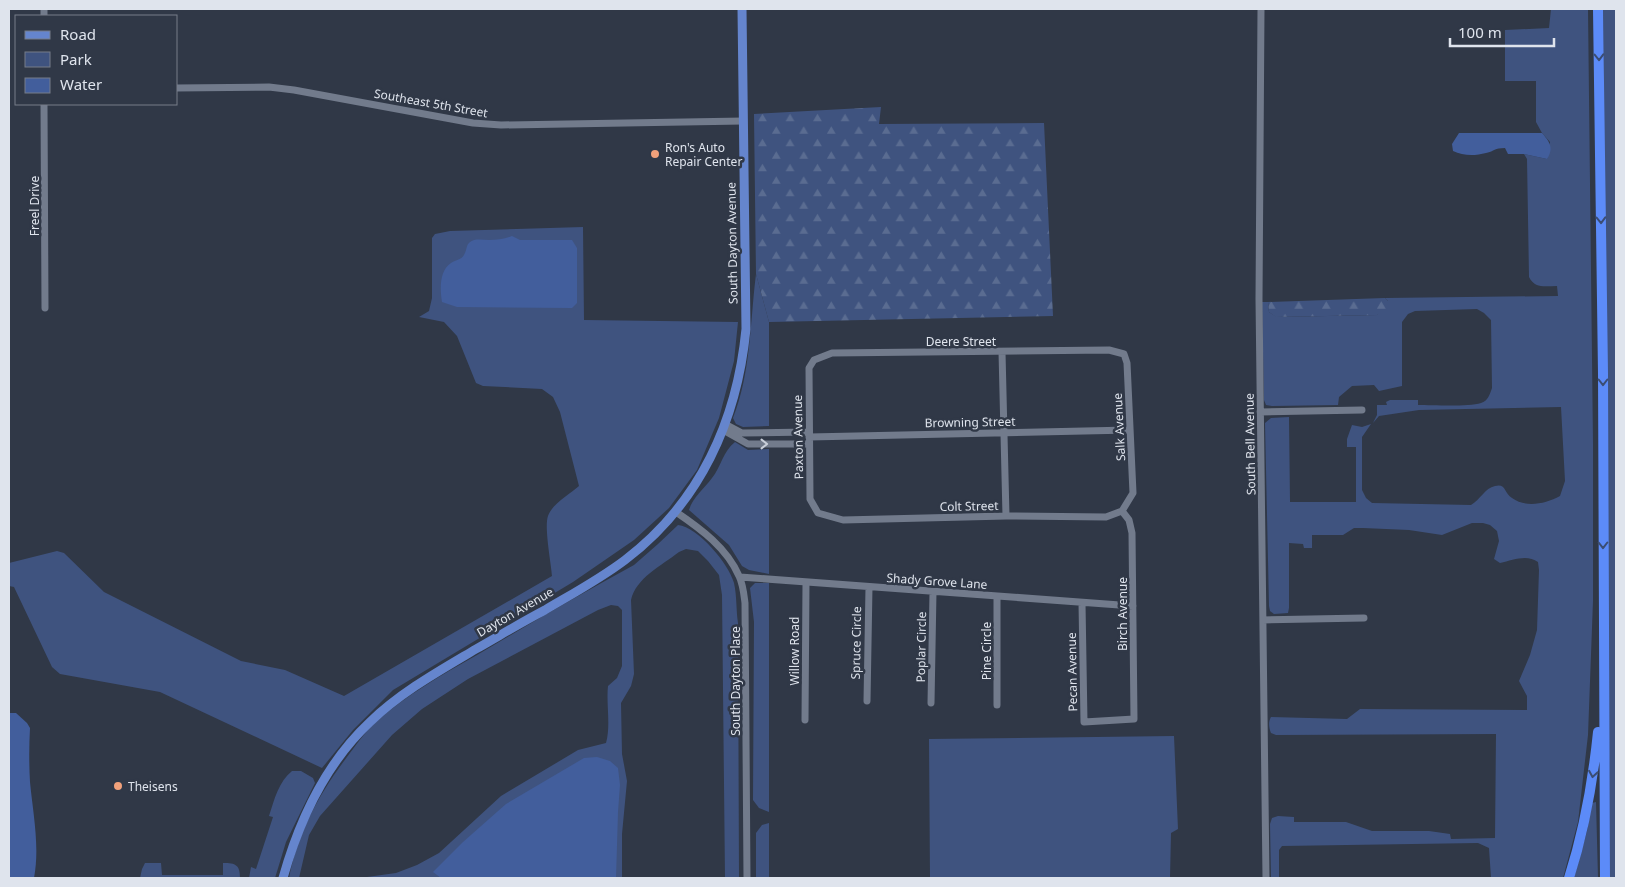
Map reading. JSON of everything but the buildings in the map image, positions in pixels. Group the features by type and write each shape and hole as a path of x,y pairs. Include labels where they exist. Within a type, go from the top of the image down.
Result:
{"highway":[{"path":"1598,9 1603,363 1605,878"},
{"path":"1569,878 1579,849 1594,771 1603,673"}],"main road":[{"name":"South Dayton Avenue","path":"742,9 746,281 746,329 743,356"},
{"name":"Dayton Avenue","path":"282,878 305,814 324,779 349,744 370,722 399,697 429,677 591,584 626,560 659,531 676,512 708,463 724,427 739,378 743,356"}],"street":[{"name":"South Bell Avenue","path":"1261,9 1259,132 1260,412 1266,878"},
{"name":"Southeast 5th Street","path":"178,88 269,87 454,120 501,125 743,121"},
{"name":"Freel Drive","path":"44,105 45,308"},
{"name":"Deere Street","path":"814,360 832,353 1109,350"},
{"name":"Salk Avenue","path":"1109,350 1124,354 1127,363 1132,493 1122,511"},
{"path":"1002,352 1006,516"},
{"name":"Paxton Avenue","path":"814,360 809,368 810,499 818,513"},
{"path":"1260,412 1362,410"},
{"name":"Browning Street","path":"724,427 748,444 809,438 1130,430"},
{"name":"Browning Street","path":"724,427 742,433 809,438"},
{"name":"Colt Street","path":"818,513 842,520 1006,516 1106,517 1122,511"},
{"name":"Birch Avenue","path":"1122,511 1130,520 1132,533 1134,719"},
{"name":"South Dayton Place","path":"676,512 710,537 729,558 740,577 745,603 747,878"},
{"name":"Shady Grove Lane","path":"740,577 1133,606"},
{"name":"Willow Road","path":"805,720 806,582"},
{"name":"Spruce Circle","path":"867,700 869,587"},
{"name":"Poplar Circle","path":"931,703 933,592"},
{"name":"Pine Circle","path":"997,596 998,705"},
{"name":"Pecan Avenue","path":"1082,603 1084,722 1134,719"},
{"path":"1263,620 1364,618"}],"green space":[{"path":"1551,9 1588,9 1593,601 1588,735 1578,822 1563,878 1491,878 1489,848 1478,843 1282,846 1279,850 1279,878 1271,878 1270,824 1272,818 1278,816 1294,817 1294,822 1346,822 1372,831 1429,831 1450,834 1451,839 1495,838 1496,734 1276,735 1271,733 1269,721 1271,717 1347,719 1360,709 1527,710 1527,696 1519,681 1530,655 1537,630 1538,562 1525,558 1500,563 1494,559 1499,541 1497,531 1490,525 1483,523 1472,523 1442,535 1409,530 1354,528 1343,535 1312,535 1312,548 1304,548 1303,544 1289,543 1288,613 1274,614 1270,611 1269,606 1265,423 1271,418 1289,417 1290,502 1356,502 1356,447 1347,447 1347,439 1352,425 1362,427 1371,424 1362,437 1362,490 1366,498 1372,503 1471,505 1488,489 1499,485 1503,487 1509,496 1517,501 1536,504 1560,496 1565,481 1561,407 1419,410 1379,416 1373,423 1377,415 1377,405 1387,405 1386,402 1390,400 1418,400 1418,405 1450,406 1475,404 1487,399 1492,388 1491,320 1477,309 1415,311 1408,314 1402,322 1402,386 1379,391 1374,385 1352,386 1339,397 1338,405 1266,405 1264,400 1262,302 1268,302 1269,312 1277,317 1377,315 1388,301 1385,298 1558,296 1557,286 1537,285 1529,277 1527,159 1524,154 1547,159 1550,142 1536,122 1536,81 1505,81 1505,30 1549,28"},
{"path":"1603,9 1615,9 1616,878 1610,878"},
{"path":"881,107 879,124 1044,123 1053,316 769,322 756,274 754,114"},
{"path":"583,227 584,320 738,322 734,361 719,418 697,470 669,508 634,540 573,582 393,690 353,730 322,768 160,692 60,674 52,667 14,587 9,586 9,563 57,551 64,553 104,592 241,661 285,670 344,696 552,576 547,536 548,516 557,503 579,486 560,412 553,397 542,389 483,386 476,383 457,336 444,322 419,317 429,311 432,298 432,238 435,234 450,231"},
{"path":"756,274 769,322 769,426 743,427 736,424 733,418 747,365"},
{"path":"1385,298 1388,301 1388,308 1377,315 1276,317 1269,312 1268,302"},
{"path":"735,442 748,450 769,449 769,574 749,570 742,566 729,545 689,510"},
{"path":"678,525 694,532 712,548 726,566 735,588 738,623 739,878 725,878 722,595 719,575 698,551 686,549 679,552 644,579 638,585 631,600 634,674 631,686 621,703 622,754 627,781 622,834 622,878 333,878 367,877 396,873 417,865 439,853 501,796 578,750 606,743 608,729 608,686 617,678 622,666 622,610 618,606 611,605 598,610 468,679 422,709 392,735 320,816 309,835 299,878 289,878 304,829 319,799 364,734 376,722 412,694 438,678 634,565"},
{"path":"755,583 769,583 769,812 759,808 753,800 754,622 750,588"},
{"path":"1174,736 1178,829 1171,833 1170,878 930,878 929,739"},
{"path":"292,771 301,771 313,778 315,783 286,842 275,878 249,878 251,867 256,869 273,817 269,816 277,791 287,775"},
{"path":"1596,802 1598,878 1574,878 1587,831 1592,803"},
{"path":"769,823 769,878 756,878 756,833 762,825"},
{"path":"145,863 161,863 162,875 223,875 223,863 231,864 238,868 240,878 140,878"}],"water":[{"path":"1459,133 1542,133 1551,148 1547,159 1524,154 1508,154 1505,148 1499,148 1478,155 1461,154 1453,151 1452,144"},
{"path":"512,236 520,240 572,240 577,248 577,303 572,308 457,307 442,302 441,286 444,271 451,263 463,257 469,243 474,240 498,240"},
{"path":"9,713 16,713 30,728 30,782 36,842 34,878 9,878"},
{"path":"597,757 610,761 618,768 620,785 616,878 441,878 433,872 463,842 506,804 584,758"}],"place":[{"name":"Ron's Auto Repair Center","path":"655,154"},
{"name":"Theisens","path":"118,786"}]}
